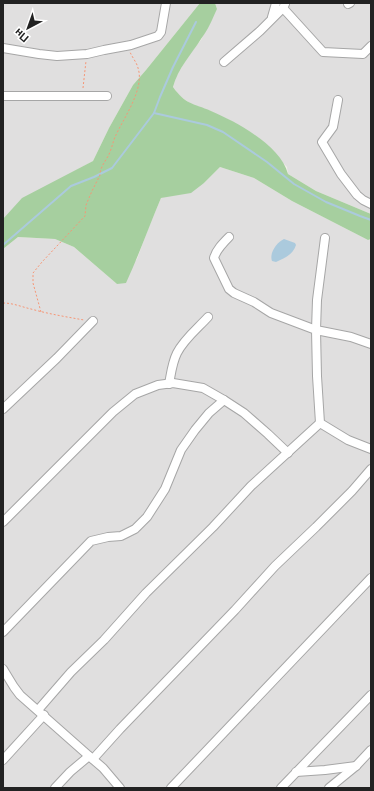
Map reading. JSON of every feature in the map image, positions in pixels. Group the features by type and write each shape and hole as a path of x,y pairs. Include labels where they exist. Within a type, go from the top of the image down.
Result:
{"street":[{"path":"3,48 57,56 87,54 131,45 158,36 161,32 166,3"},
{"path":"224,62 260,31 271,20 282,5 323,52 363,54 371,46"},
{"path":"3,96 107,96"},
{"path":"338,100 333,127 322,142 341,174 357,195 371,204"},
{"path":"229,237 218,249 214,258 229,289 234,293 254,302 271,313 306,327 352,337 371,344"},
{"path":"320,423 316,330 317,300 325,238"},
{"path":"169,384 172,367 177,352 186,340 208,317"},
{"path":"3,409 58,358 93,321"},
{"path":"3,522 113,412 134,394 158,385 174,383 203,388 244,413 288,453"},
{"path":"3,632 91,541 108,537 122,536 135,530 147,517 165,489 182,450 192,435 210,413 224,400"},
{"path":"320,423 348,440 371,450"},
{"path":"3,760 41,713 71,672 104,640 146,593 213,527 251,486 320,423"},
{"path":"55,788 70,772 91,757 120,729 235,610 275,566 352,492 371,469"},
{"path":"171,788 371,578"},
{"path":"3,669 20,695 103,768 120,788"},
{"path":"281,788 371,695"},
{"path":"329,788 356,766 371,750"},
{"path":"296,772 356,766"}],"path":[{"path":"41,312 33,273 85,216 86,205 110,153 114,139 138,91 140,80 138,68 130,51 131,45"},
{"path":"82,96 87,54"},
{"path":"3,303 41,312 93,321"}],"shaded area":[{"path":"3,3 200,3 133,85 109,128 93,161 64,177 3,219"},
{"path":"215,3 371,3 371,214 316,191 288,174 287,167 259,138 229,120 191,104 180,96 173,87 176,77 189,55 201,40 217,9"},
{"path":"220,167 254,178 292,201 368,240 371,239 371,788 3,788 3,249 18,237 55,239 74,247 117,284 137,259 161,198 204,183"}],"green space":[{"path":"200,3 215,3 217,9 206,32 181,68 173,87 182,97 194,105 205,108 245,128 257,136 277,154 284,164 288,174 316,191 371,214 371,239 368,240 292,201 254,178 220,167 204,183 191,193 161,198 126,283 117,284 74,247 55,239 18,237 3,249 3,219 22,198 93,161 109,128 133,85"}],"water":[{"path":"284,239 295,243 295,248 285,258 276,262 272,261 271,258 274,248"}],"waterway":[{"path":"3,245 71,186 112,168 154,113 173,67 196,22"},
{"path":"154,113 207,125 223,132 267,162 294,184 326,202 371,220"}]}
